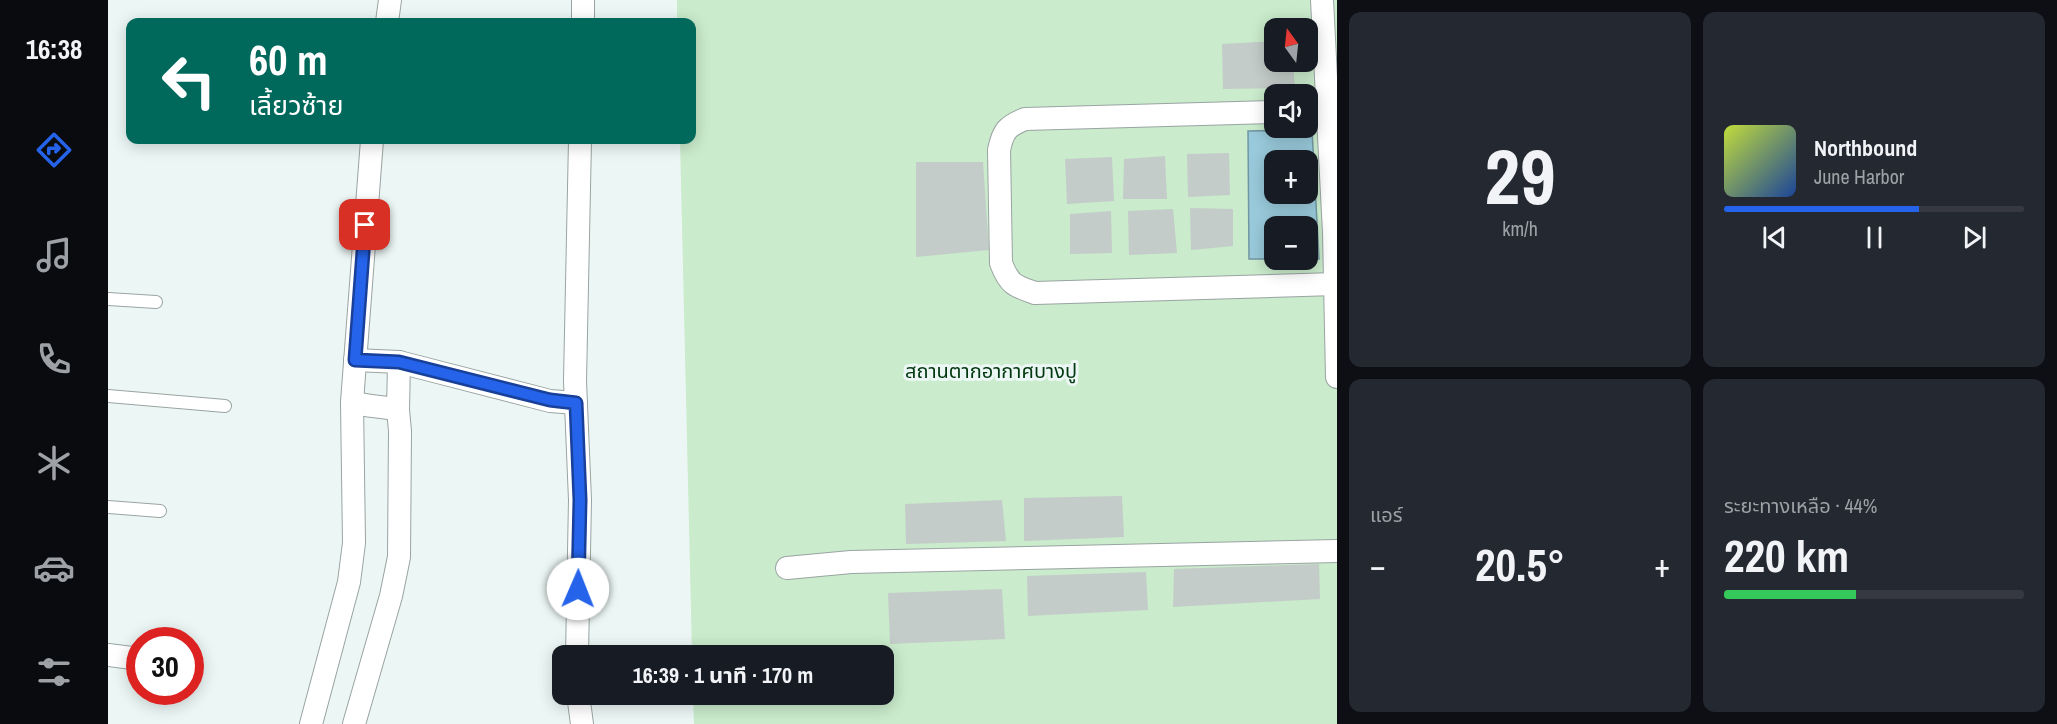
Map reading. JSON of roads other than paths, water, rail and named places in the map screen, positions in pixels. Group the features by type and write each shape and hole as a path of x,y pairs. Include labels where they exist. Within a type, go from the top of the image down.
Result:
{"street":[{"path":"388,18 390,0"},
{"path":"583,0 583,18"},
{"path":"1322,0 1330,26 1318,111 1335,233 1337,376"},
{"path":"1264,112 1025,119 1012,124 1002,135 999,150 1001,263 1006,277 1016,287 1035,293 1335,284"},
{"path":"310,724 349,582 353,553 358,404 355,360 372,144"},
{"path":"578,645 580,500 576,403 580,144"},
{"path":"355,360 399,362 550,400 576,403"},
{"path":"354,724 391,596 399,557 400,431 393,409 399,362"},
{"path":"358,404 393,409"},
{"path":"787,568 851,562 1337,551"},
{"path":"108,655 126,657"},
{"path":"579,705 582,724"}],"lane":[{"path":"108,299 156,302"},
{"path":"108,396 225,406"},
{"path":"108,507 160,511"}],"water":[{"path":"1248,131 1264,131 1264,138 1312,138 1313,150 1264,150 1264,204 1316,204 1317,216 1264,216 1264,259 1249,259"}],"park label":[{"name":"สถานตากอากาศบางปู","path":"991,370"}]}
